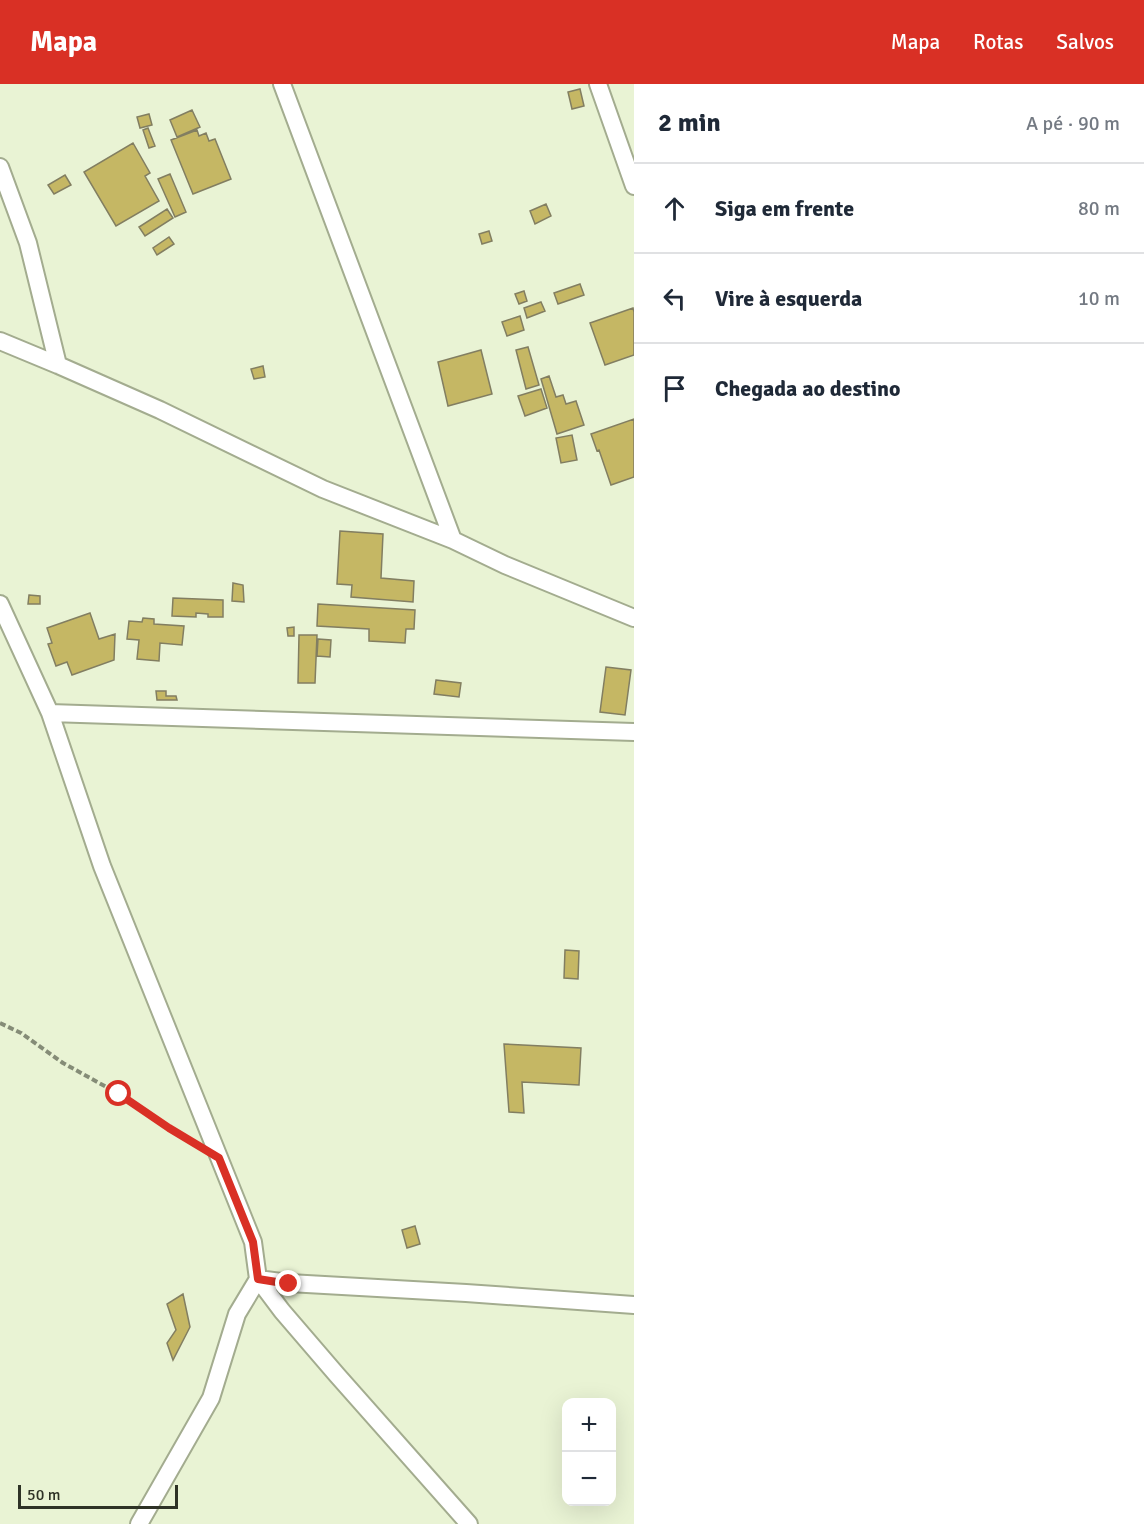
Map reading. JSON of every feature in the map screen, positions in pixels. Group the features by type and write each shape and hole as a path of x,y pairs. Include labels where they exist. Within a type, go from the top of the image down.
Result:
{"street":[{"path":"282,84 453,540"},
{"path":"598,84 634,186"},
{"path":"0,167 28,243 58,365"},
{"path":"0,341 160,410 323,489 453,540 505,565 634,618"},
{"path":"0,604 50,713 102,866 253,1242 258,1279 282,1311 470,1524"},
{"path":"50,713 634,732"},
{"path":"258,1279 289,1284 634,1305"},
{"path":"139,1524 211,1398 237,1314 258,1279"}],"path":[{"path":"0,1023 21,1033 63,1063 119,1094 219,1158"}],"building":[{"path":"580,89 584,106 572,109 568,92"},
{"path":"192,110 200,127 177,137 170,120"},
{"path":"149,114 152,125 140,128 137,117"},
{"path":"148,128 155,146 149,148 143,130"},
{"path":"197,130 199,136 206,133 209,141 215,139 231,179 193,194 171,140"},
{"path":"133,143 150,173 145,176 159,201 116,226 84,172"},
{"path":"170,174 186,212 175,217 158,179"},
{"path":"65,175 71,185 54,194 48,185"},
{"path":"546,204 551,216 535,224 530,211"},
{"path":"167,209 173,218 145,236 139,227"},
{"path":"489,231 492,241 482,244 479,234"},
{"path":"169,237 174,244 157,255 153,248"},
{"path":"580,284 584,295 558,304 554,293"},
{"path":"524,291 527,301 519,304 515,294"},
{"path":"541,302 545,311 527,318 524,308"},
{"path":"633,308 634,355 605,365 590,323"},
{"path":"520,316 524,330 507,336 502,322"},
{"path":"528,347 539,385 526,389 516,350"},
{"path":"481,350 492,394 448,406 438,362"},
{"path":"263,366 265,377 254,379 251,369"},
{"path":"549,376 556,397 563,395 566,404 576,401 584,425 557,434 541,379"},
{"path":"541,389 547,408 525,416 518,396"},
{"path":"634,419 634,477 611,485 591,434"},
{"path":"572,435 577,460 561,463 556,438"},
{"path":"340,531 383,534 381,578 414,581 413,602 351,597 352,585 337,584"},
{"path":"233,583 243,585 244,602 232,601"},
{"path":"29,595 40,596 40,604 28,604"},
{"path":"173,598 223,600 223,617 208,617 208,614 196,613 196,617 172,616"},
{"path":"318,604 415,610 414,629 406,629 405,643 369,641 369,629 317,626"},
{"path":"90,613 99,639 115,634 114,660 72,675 67,662 56,666 48,644 52,643 47,628"},
{"path":"143,618 154,619 154,624 184,626 182,645 160,643 159,661 137,659 139,640 127,639 129,621 142,622"},
{"path":"294,627 294,636 288,636 287,628"},
{"path":"299,635 317,635 315,683 298,683"},
{"path":"318,639 331,640 330,657 317,656"},
{"path":"606,667 631,670 625,715 600,712"},
{"path":"436,680 461,683 459,697 434,694"},
{"path":"156,691 166,691 166,696 176,696 177,700 157,700"},
{"path":"565,950 579,951 578,979 564,978"},
{"path":"504,1044 581,1048 579,1085 522,1082 524,1113 509,1112"},
{"path":"415,1226 420,1244 407,1248 402,1230"},
{"path":"183,1294 190,1327 173,1360 167,1343 176,1330 167,1304"}],"route":[{"path":"119,1094 219,1158 253,1242 258,1279 289,1284"}]}
